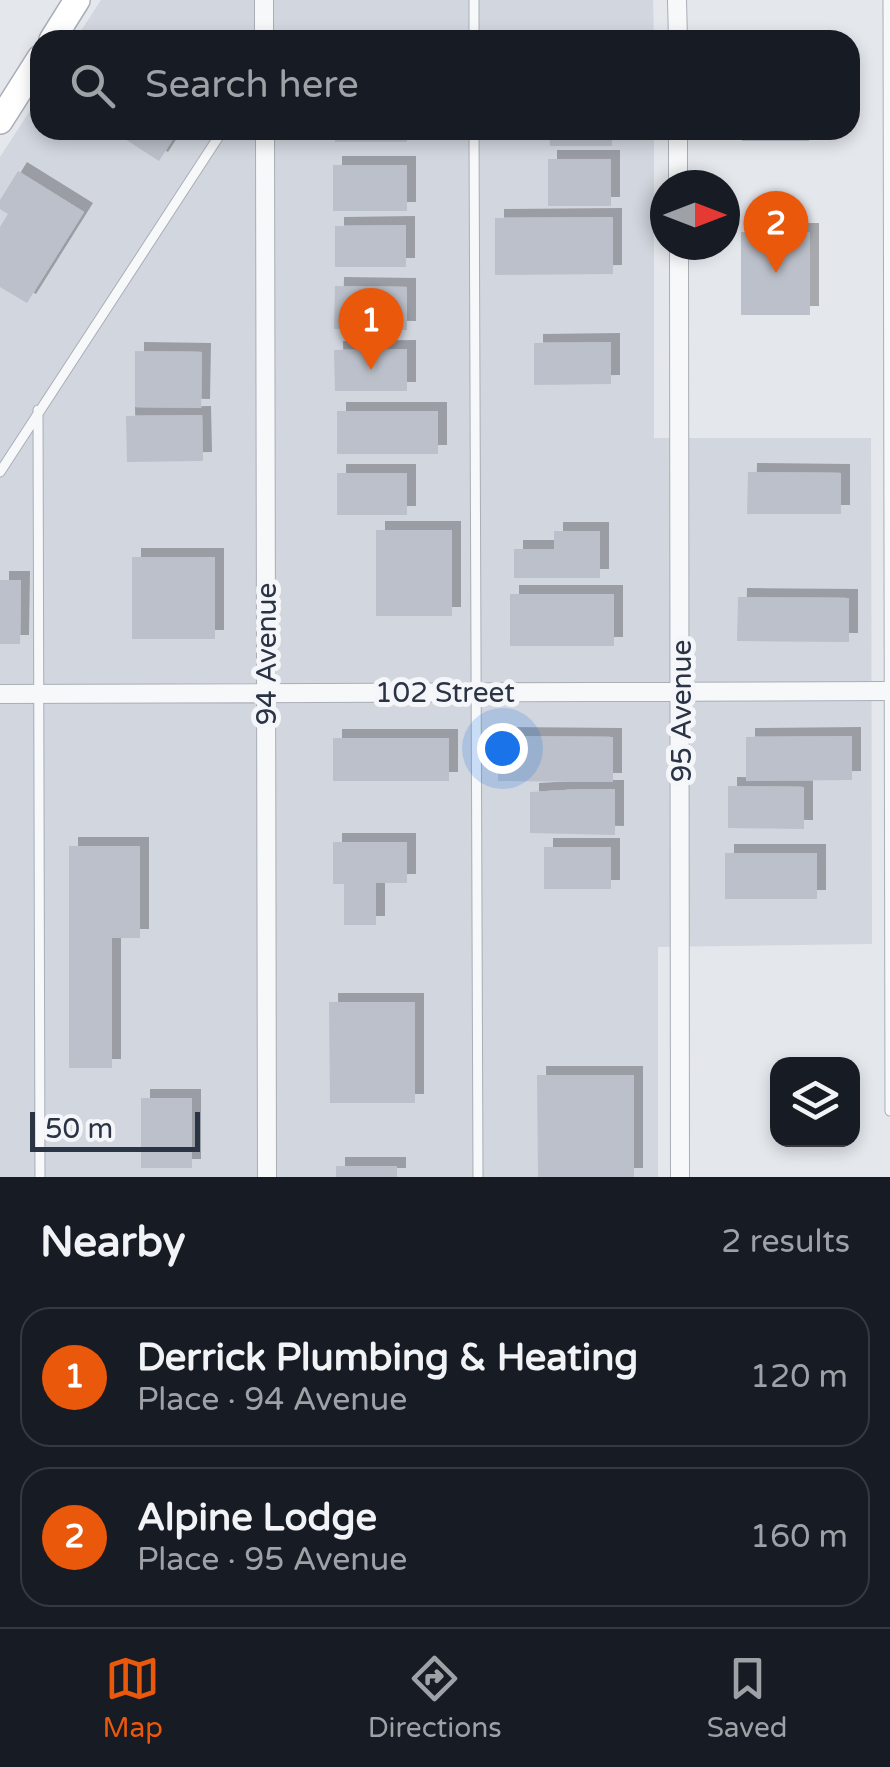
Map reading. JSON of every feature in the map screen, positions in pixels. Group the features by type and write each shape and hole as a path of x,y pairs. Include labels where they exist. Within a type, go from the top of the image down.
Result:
{"street":[{"path":"58,30 77,0"},
{"path":"264,0 264,30"},
{"path":"678,0 678,30"},
{"path":"0,121 30,74"},
{"name":"94 Avenue","path":"265,140 267,1177"},
{"path":"678,140 678,170"},
{"name":"95 Avenue","path":"679,260 680,1177"},
{"name":"102 Street","path":"0,694 889,691"}],"lane":[{"path":"474,0 474,30"},
{"path":"888,0 890,1111"},
{"path":"0,472 216,140"},
{"path":"474,140 478,1177"},
{"path":"38,410 40,1177"}],"shaded area":[{"path":"101,0 653,0 654,30 82,30"},
{"path":"30,110 30,140 654,140 650,260 654,260 654,438 871,438 872,944 658,947 658,1177 0,1177 0,157"}],"building":[{"path":"126,140 173,140 159,161"},
{"path":"335,140 407,140 407,142"},
{"path":"550,140 612,140 612,146 550,146"},
{"path":"742,140 809,140 809,141"},
{"path":"548,159 611,159 611,206 548,206"},
{"path":"333,165 407,165 407,211 333,211"},
{"path":"18,171 84,212 27,303 0,287 0,227 8,214 0,209 0,200"},
{"path":"613,217 613,274 495,275 495,218"},
{"path":"406,225 406,267 335,267 335,226"},
{"path":"741,232 810,232 810,315 741,315"},
{"path":"335,286 407,287 407,330 334,329"},
{"path":"611,342 611,384 534,385 534,343"},
{"path":"407,349 407,391 335,391 334,350"},
{"path":"135,351 202,352 201,408 135,407"},
{"path":"337,411 438,411 438,454 337,454"},
{"path":"202,415 203,461 127,462 126,416"},
{"path":"748,472 841,473 841,514 747,514"},
{"path":"337,473 407,473 407,515 337,515"},
{"path":"376,530 452,530 452,616 376,616"},
{"path":"554,531 600,531 600,578 514,578 514,549 554,549"},
{"path":"132,557 215,557 215,639 132,639"},
{"path":"0,580 21,580 20,644 0,644"},
{"path":"510,594 614,594 614,646 510,646"},
{"path":"738,597 849,598 849,642 737,641"},
{"path":"498,736 613,737 613,782 498,781"},
{"path":"852,736 852,780 746,781 746,737"},
{"path":"333,738 449,738 449,781 333,781"},
{"path":"728,786 804,787 804,829 728,828"},
{"path":"615,789 615,835 530,833 530,792"},
{"path":"333,842 407,842 407,883 376,883 376,925 344,925 344,884 333,884"},
{"path":"69,846 140,846 140,938 112,938 112,1068 69,1068"},
{"path":"544,847 611,847 611,889 544,889"},
{"path":"725,853 817,853 817,899 725,899"},
{"path":"329,1002 415,1002 415,1103 330,1103"},
{"path":"537,1075 634,1075 634,1177 538,1177"},
{"path":"141,1098 192,1098 192,1168 141,1168"},
{"path":"336,1166 397,1166 397,1177 336,1177"}],"place":[{"name":"Alpine Lodge","path":"776,273"},
{"name":"Derrick Plumbing & Heating","path":"371,370"}]}
